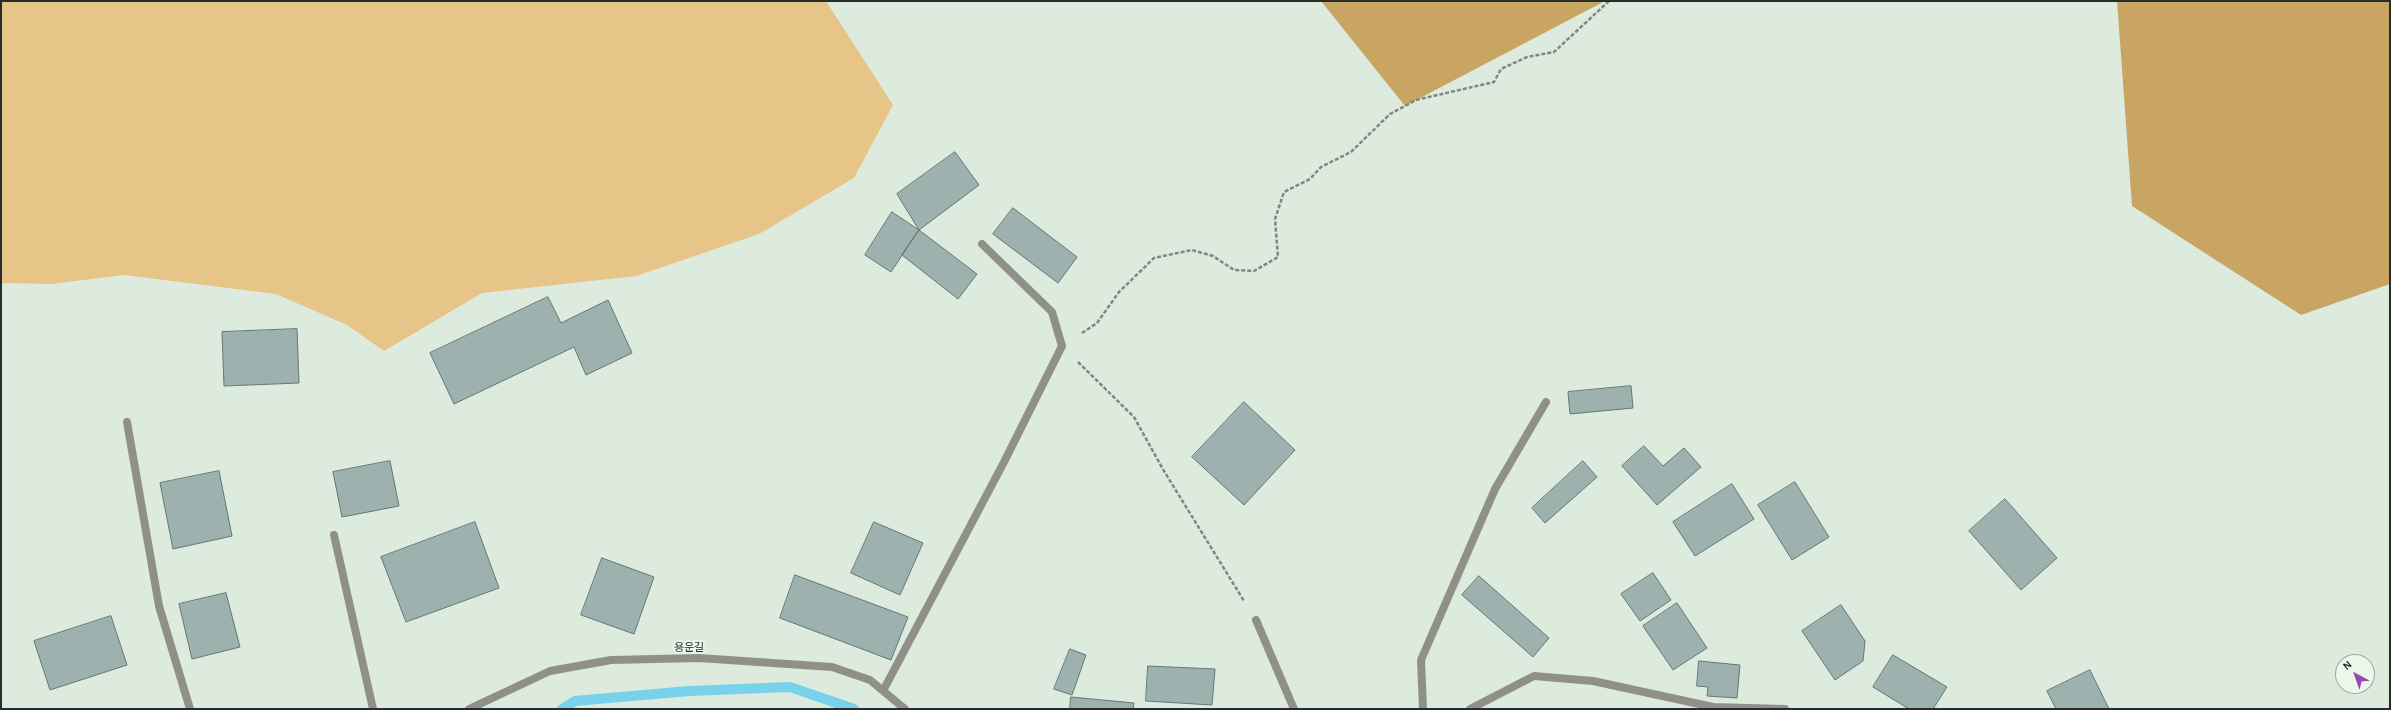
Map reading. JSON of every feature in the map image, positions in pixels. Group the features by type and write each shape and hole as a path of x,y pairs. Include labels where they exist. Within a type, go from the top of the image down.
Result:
{"street":[{"path":"884,689 1004,462 1062,346 1052,312 982,244"},
{"path":"1423,709 1420,660 1495,489 1546,402"},
{"path":"127,422 159,606 190,709"},
{"path":"334,535 373,709"},
{"path":"1256,620 1294,709"},
{"name":"용운길","path":"469,709 550,671 611,660 699,658 832,667 870,680 884,689 905,709"},
{"path":"1470,709 1534,676 1593,681 1713,707 1785,709"}],"path":[{"path":"1256,620 1214,556 1134,417 1062,346 1096,323 1119,292 1154,258 1192,250 1213,256 1234,270 1254,271 1278,257 1275,218 1284,192 1310,179 1321,167 1350,152 1390,114 1416,100 1494,82 1501,69 1527,57 1554,52 1609,1"}],"shaded area":[{"path":"1,1 826,1 893,105 854,178 759,234 636,276 482,293 384,351 347,325 276,294 124,275 51,284 1,283"},
{"path":"1321,1 1605,1 1405,106"},
{"path":"2117,1 2390,1 2390,284 2301,315 2132,206"}],"building":[{"path":"955,152 979,185 919,230 897,194"},
{"path":"1013,208 1077,257 1058,283 993,234"},
{"path":"892,212 919,230 891,272 865,255"},
{"path":"919,230 977,274 958,299 902,255"},
{"path":"548,297 561,323 608,300 632,353 586,375 574,347 454,404 430,353"},
{"path":"297,329 299,383 224,386 222,332"},
{"path":"1631,386 1633,408 1570,414 1568,392"},
{"path":"1244,402 1295,450 1244,505 1192,457"},
{"path":"1644,446 1663,466 1684,448 1701,467 1657,505 1622,466"},
{"path":"390,461 399,506 342,517 333,472"},
{"path":"1583,461 1597,477 1545,523 1532,508"},
{"path":"219,471 232,536 173,549 160,483"},
{"path":"1795,482 1829,537 1792,560 1758,505"},
{"path":"1732,484 1754,519 1695,556 1673,522"},
{"path":"2005,499 2057,558 2021,590 1969,531"},
{"path":"475,522 499,588 406,622 381,557"},
{"path":"874,522 923,543 900,595 851,573"},
{"path":"602,558 654,577 634,634 581,615"},
{"path":"1653,573 1671,600 1640,621 1621,594"},
{"path":"795,575 908,617 891,660 780,618"},
{"path":"1479,576 1549,638 1533,657 1462,595"},
{"path":"226,593 240,647 192,659 179,604"},
{"path":"1677,603 1707,648 1673,670 1643,626"},
{"path":"1841,605 1865,641 1863,661 1835,680 1802,631"},
{"path":"111,616 127,665 50,690 34,641"},
{"path":"1070,649 1086,655 1072,695 1054,689"},
{"path":"1893,655 1947,687 1933,709 1909,709 1873,687"},
{"path":"1699,661 1740,665 1737,698 1707,696 1708,687 1697,686"},
{"path":"1148,666 1215,669 1212,705 1146,701"},
{"path":"2090,670 2109,709 2056,709 2047,691"},
{"path":"1071,697 1134,703 1133,709 1070,709"}],"waterway":[{"path":"562,709 575,701 689,691 790,687 854,709"}]}
